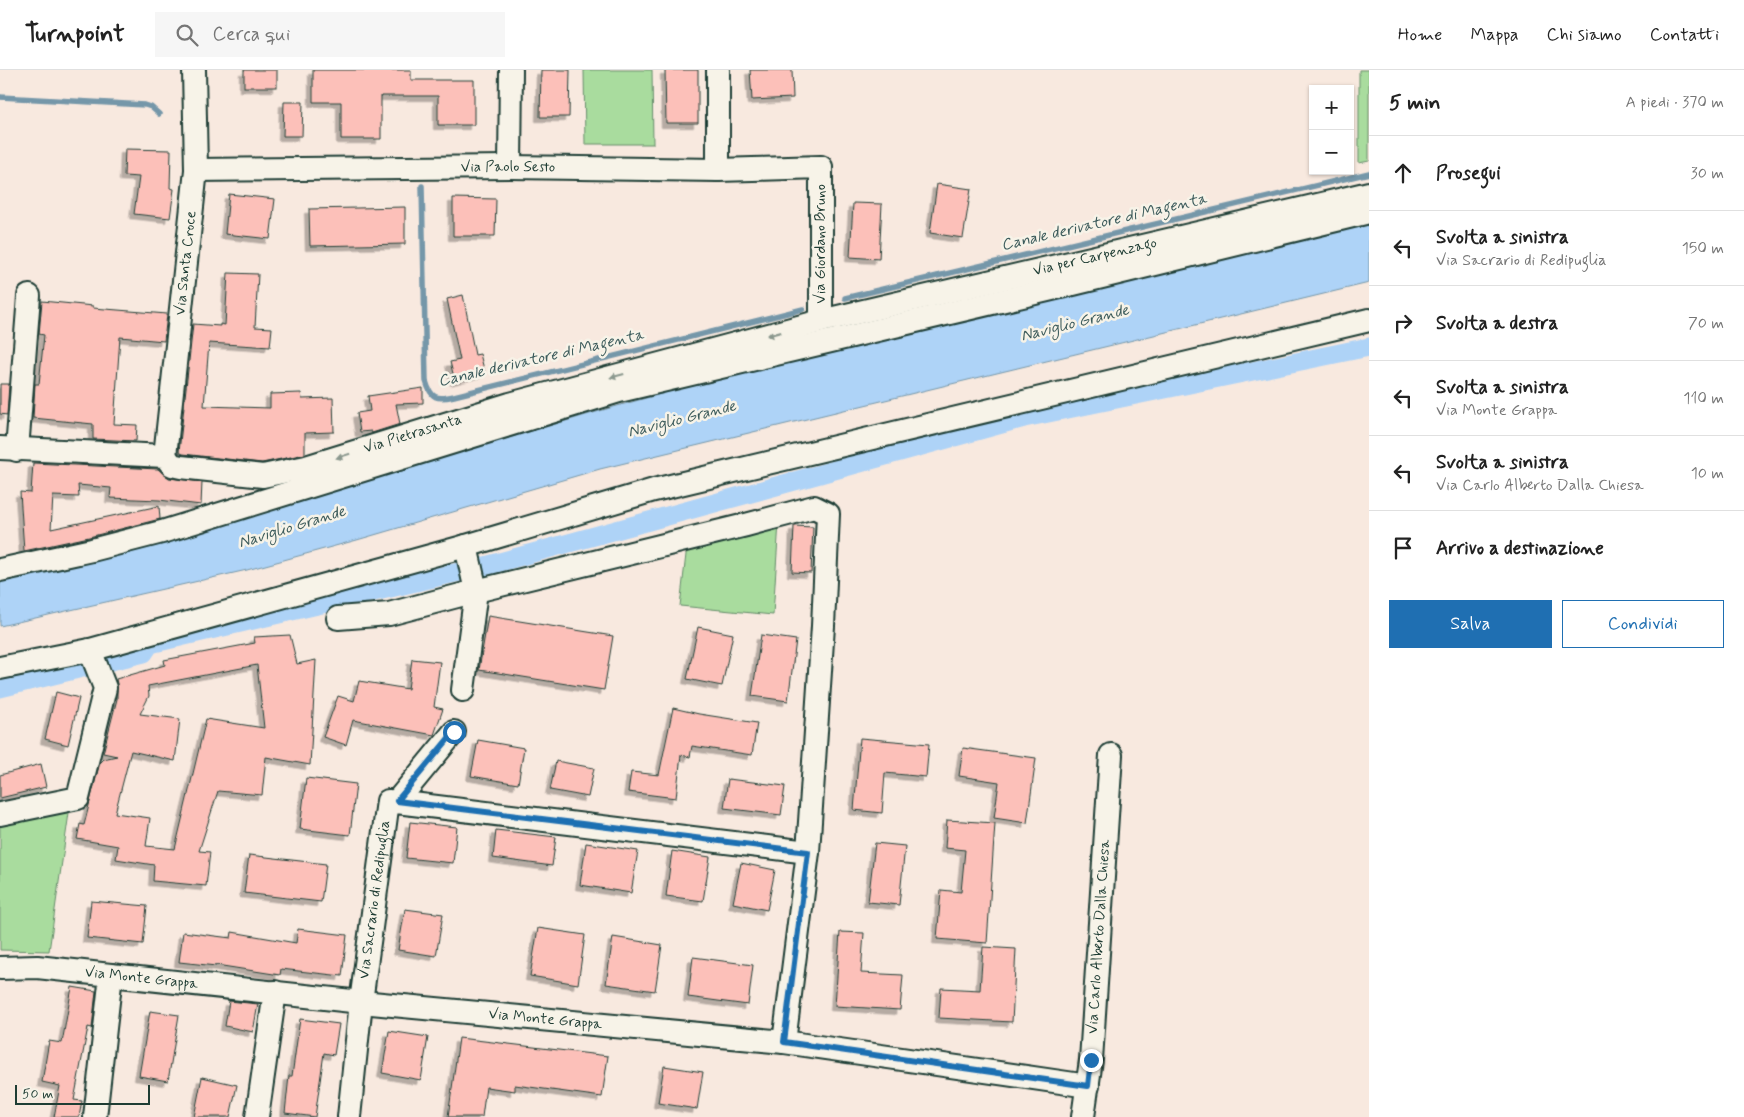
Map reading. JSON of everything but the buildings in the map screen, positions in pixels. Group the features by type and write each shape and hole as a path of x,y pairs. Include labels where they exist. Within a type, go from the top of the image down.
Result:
{"street":[{"name":"Via Santa Croce","path":"165,456 196,170 194,70"},
{"path":"510,167 511,70"},
{"path":"718,70 718,170"},
{"name":"Via Paolo Sesto","path":"196,170 510,167 718,170 821,167"},
{"name":"Via Giordano Bruno","path":"821,167 821,321"},
{"name":"Via per Carpenzago","path":"821,321 1369,193"},
{"path":"0,570 92,550 162,532 619,391 1083,282 1369,212"},
{"path":"8,449 29,296"},
{"path":"0,668 94,660 654,490 1369,320"},
{"name":"Via Pietrasanta","path":"8,449 165,456 172,465 181,467 264,476 306,467 510,404 821,321"},
{"path":"338,618 389,614 476,591 746,526 814,507 828,514 823,626 808,852 784,1042"},
{"path":"463,690 476,591 466,546"},
{"path":"0,814 78,798 105,688 94,660"},
{"path":"397,801 454,732"},
{"name":"Via Carlo Alberto Dalla Chiesa","path":"1083,1117 1091,1060 1110,756"},
{"name":"Via Sacrario di Redipuglia","path":"361,1002 388,801 808,852"},
{"name":"Via Monte Grappa","path":"0,968 37,967 361,1002 784,1042 1088,1086"},
{"path":"95,1117 111,975"},
{"path":"257,1117 275,992"},
{"path":"349,1117 361,1002"}],"green space":[{"path":"584,70 652,70 653,144 585,144"},
{"path":"1359,70 1369,70 1369,161 1359,163"},
{"path":"779,522 773,615 680,606 687,546"},
{"path":"70,806 49,951 0,950 0,822"}],"water":[{"name":"Naviglio Grande","path":"1369,224 1369,283 600,469 247,570 0,626 0,578 345,486 610,408 787,359"}],"waterway":[{"name":"Canale derivatore di Magenta","path":"0,97 145,105 151,107 159,114"},
{"name":"Canale derivatore di Magenta","path":"845,298 1369,173"},
{"name":"Canale derivatore di Magenta","path":"422,186 426,381 430,392 439,398 454,396 803,309"},
{"path":"0,688 144,653 150,644 489,565 1024,418 1369,347"}],"route":[{"path":"454,732 397,801 808,852 784,1042 1088,1086 1091,1060"}]}
